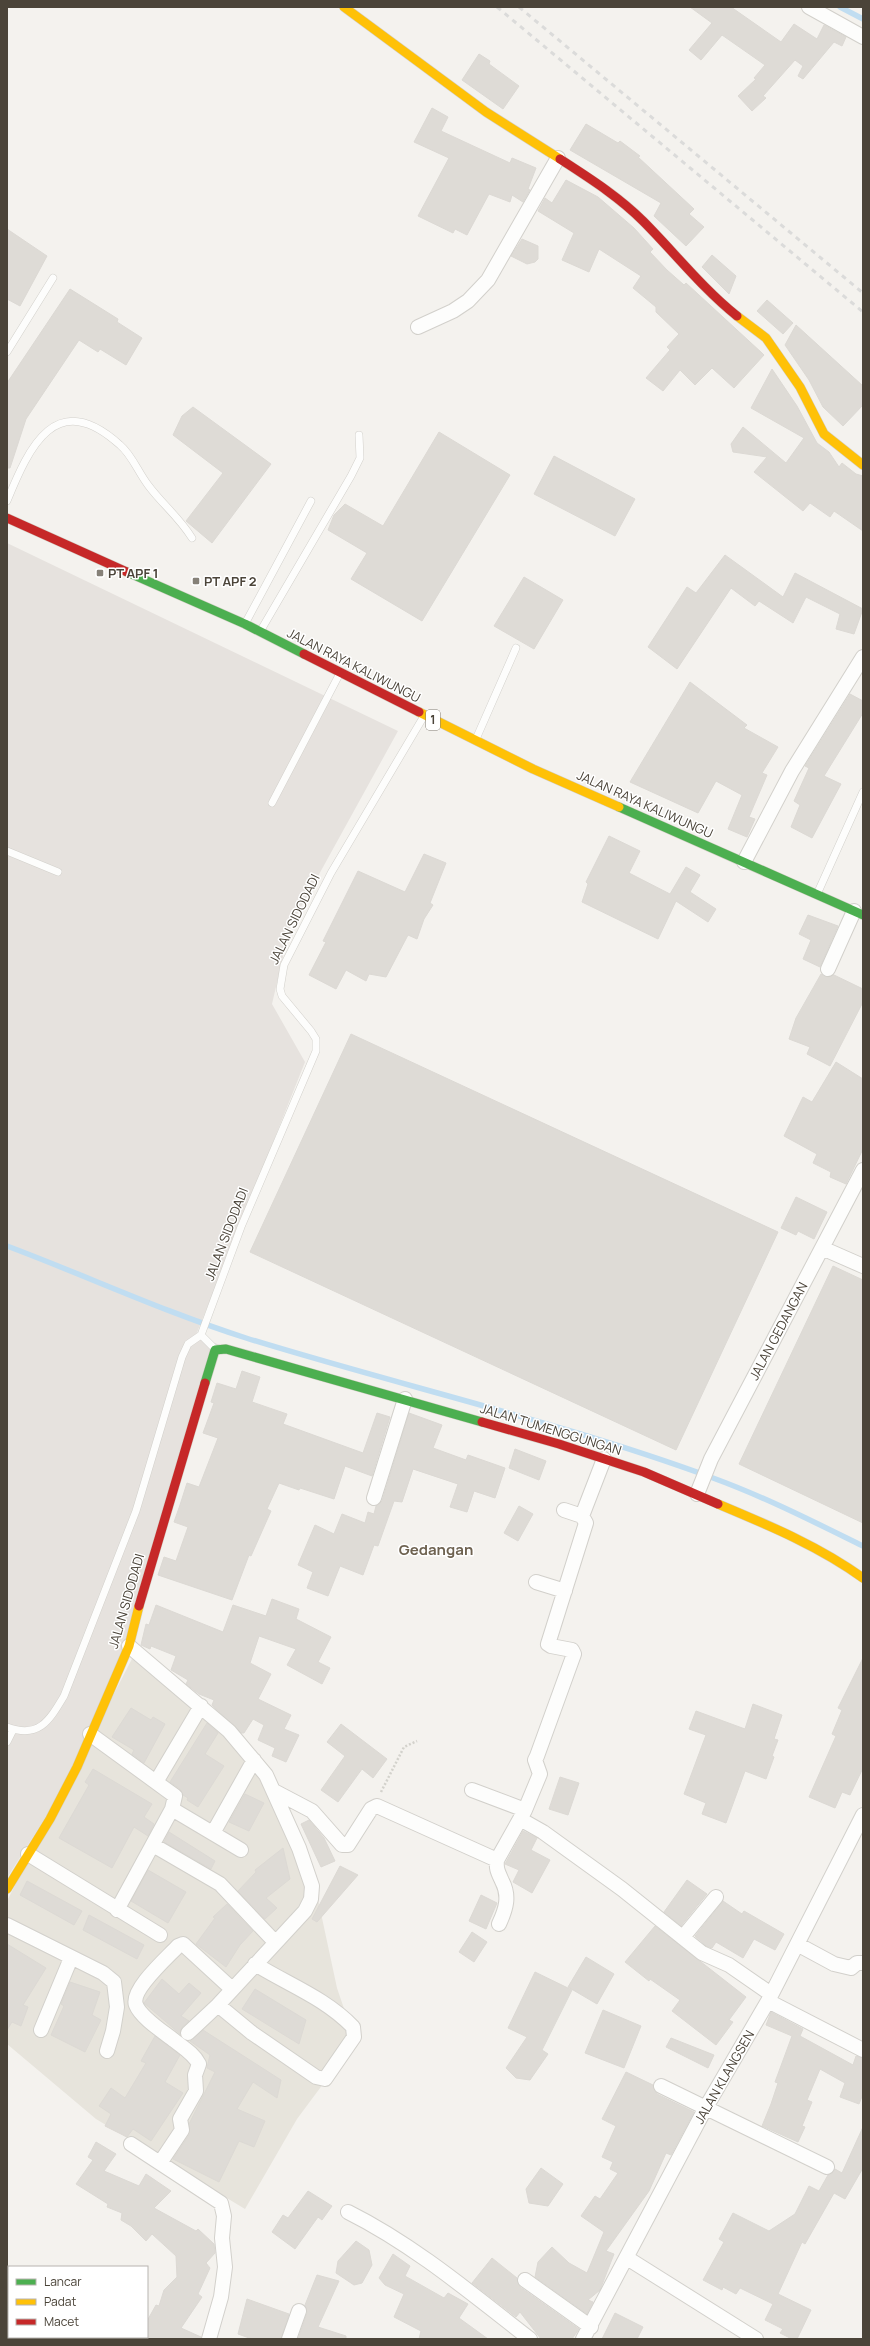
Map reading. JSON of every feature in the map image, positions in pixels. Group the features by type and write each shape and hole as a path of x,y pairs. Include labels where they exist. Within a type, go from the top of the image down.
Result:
{"street":[{"path":"344,7 486,112 604,188 642,220 705,287 731,311 766,338 800,387 824,434 863,465"},
{"path":"809,7 863,37"},
{"path":"418,327 453,311 468,300 488,280 558,158"},
{"name":"JALAN RAYA KALIWUNGU","path":"7,518 245,624 424,716 540,772 858,913"},
{"path":"744,862 792,771 863,657"},
{"path":"828,969 858,913"},
{"name":"JALAN GEDANGAN","path":"699,1490 711,1459 863,1170"},
{"path":"822,1248 863,1266"},
{"name":"JALAN TUMENGGUNGAN","path":"215,1350 226,1349 405,1399 604,1459 699,1490 837,1559 863,1578"},
{"name":"JALAN SIDODADI","path":"7,1889 50,1819 73,1774 129,1646 145,1579 215,1350"},
{"path":"374,1498 405,1399"},
{"path":"582,1516 604,1459"},
{"path":"499,1924 507,1900 503,1882 496,1870 497,1860 523,1815 540,1774 535,1760 536,1756 574,1654 572,1650 551,1646 550,1637 586,1523 582,1516 564,1510"},
{"path":"536,1582 565,1591"},
{"path":"129,1646 229,1731 266,1775 279,1793 312,1886 311,1899 305,1911 254,1964 218,2005 188,2033"},
{"path":"156,1782 201,1706"},
{"path":"90,1734 176,1796 172,1809 117,1910"},
{"path":"213,1833 254,1760"},
{"path":"472,1790 523,1815 543,1832 622,1889 702,1953 729,1965 770,1998 863,2050"},
{"path":"279,1793 318,1816 342,1845 345,1846 348,1846 373,1806 497,1860"},
{"path":"172,1809 241,1850"},
{"name":"JALAN KLANGSEN","path":"583,2339 591,2327 706,2109 770,1998 863,1814"},
{"path":"153,1845 220,1884 233,1895 275,1942"},
{"path":"28,1854 160,1935"},
{"path":"683,1937 716,1897"},
{"path":"8,1928 103,1973 114,1982 117,2007 113,2031 107,2051"},
{"path":"160,2163 182,2130 180,2119 196,2091 195,2075 199,2064 190,2052 156,2027 136,2005 136,1998 140,1988 178,1946 183,1944 232,1989"},
{"path":"797,1944 834,1964 850,1968 857,1963 863,1963"},
{"path":"41,2030 71,1958"},
{"path":"218,2005 284,2055 316,2077 325,2079 354,2037 353,2027 337,2011 314,1996 254,1964"},
{"path":"661,2086 827,2167"},
{"path":"131,2144 221,2203 225,2266 221,2297 209,2339"},
{"path":"348,2212 369,2222 449,2277 530,2339"},
{"path":"627,2258 756,2339"},
{"path":"525,2280 591,2327"},
{"path":"289,2339 299,2311"}],"lane":[{"path":"7,352 53,278"},
{"path":"7,501 21,468 44,432 62,423 82,423 94,427 121,445 147,484 177,516 192,538"},
{"path":"260,632 352,476 360,458 359,435"},
{"path":"245,624 312,501"},
{"path":"475,741 516,648"},
{"path":"272,803 340,673"},
{"name":"JALAN SIDODADI","path":"202,1332 241,1227 316,1051 316,1039 312,1031 282,996 280,989 284,965 330,873 424,716"},
{"path":"817,894 863,792"},
{"path":"7,851 58,872"},
{"path":"7,1742 10,1728 24,1732 43,1726 53,1715 64,1696 136,1511 182,1357 188,1344 202,1332 215,1350"}],"path":[{"path":"373,1806 404,1747 417,1741"}],"shaded area":[{"path":"7,543 398,731 290,927 272,1004 305,1062 196,1335 222,1346 116,1673 60,1794 7,1878"},
{"path":"135,1653 272,1778 313,1876 337,1988 355,2041 297,2119 245,2209 96,2119 7,2044 7,1901"}],"building":[{"path":"690,7 731,7 781,42 794,24 817,39 824,25 846,37 842,46 834,42 803,79 798,76 803,66 795,60 763,96 766,98 752,111 738,96 756,79 754,78 765,65 722,35 701,60 689,50 712,23"},
{"path":"479,54 490,61 489,64 519,86 503,109 462,80"},
{"path":"432,108 448,117 441,131 510,163 512,158 536,168 528,189 530,190 523,202 512,195 510,202 489,194 467,235 455,229 453,233 418,216 449,158 414,142"},
{"path":"586,124 618,143 620,141 640,156 638,157 694,209 689,214 704,227 686,246 654,216 661,203 570,150"},
{"path":"566,180 598,197 634,228 653,249 650,252 667,270 684,285 686,283 764,355 734,388 712,368 695,385 680,370 663,391 646,378 670,350 667,347 679,334 656,312 656,307 633,288 641,276 599,249 589,272 562,260 574,233 538,211 545,198 552,203"},
{"path":"7,229 47,256 20,306 7,299"},
{"path":"522,239 538,246 538,259 535,262 527,264 511,256"},
{"path":"712,255 736,276 729,294 702,267"},
{"path":"70,289 118,319 117,322 142,338 126,365 100,349 98,352 79,340 26,419 10,468 7,468 7,383"},
{"path":"767,300 793,323 783,334 757,311"},
{"path":"796,325 863,386 863,405 843,426 823,407 809,380 785,345"},
{"path":"772,369 797,406 817,443 829,452 839,467 842,463 856,474 863,476 863,531 834,511 830,517 810,503 803,511 754,472 767,457 733,452 731,444 743,427 786,463 804,438 751,408"},
{"path":"193,407 271,464 212,543 186,521 223,473 173,435 182,416"},
{"path":"439,432 510,475 422,621 351,579 367,553 328,530 334,515 345,504 383,526"},
{"path":"554,456 635,499 615,536 534,494"},
{"path":"725,555 783,597 795,573 863,609 854,634 836,629 840,614 806,597 793,623 759,601 755,606 731,588 677,669 648,647 687,587 696,593"},
{"path":"524,577 563,600 534,649 494,626"},
{"path":"690,682 747,725 744,728 778,747 762,773 767,775 749,817 755,819 747,837 728,829 742,795 716,781 698,813 630,782"},
{"path":"850,694 863,701 863,713 824,776 841,784 812,838 791,827 800,805 794,801 809,768 805,766"},
{"path":"609,836 640,851 629,873 670,894 686,867 700,875 690,892 716,909 708,922 676,901 658,939 582,902 588,884 586,882"},
{"path":"424,854 446,863 430,903 433,905 424,919 417,939 408,935 386,977 369,974 366,981 346,970 336,989 309,975 326,942 323,941 358,871 405,892"},
{"path":"808,915 838,926 820,967 803,959 811,940 799,934"},
{"path":"821,974 828,977 834,975 863,989 863,1002 830,1066 807,1054 810,1047 789,1039 796,1018"},
{"path":"351,1034 778,1232 676,1450 250,1252"},
{"path":"836,1062 863,1079 863,1149 846,1184 830,1177 831,1172 813,1163 817,1154 784,1136 803,1097 812,1102"},
{"path":"796,1197 827,1212 814,1239 798,1231 796,1235 781,1228"},
{"path":"833,1266 863,1280 863,1523 739,1464"},
{"path":"242,1371 260,1377 252,1402 287,1414 283,1424 363,1453 377,1413 390,1417 372,1476 345,1466 334,1499 279,1483 267,1509 271,1511 251,1556 249,1555 232,1600 158,1575 164,1557 176,1561 188,1527 174,1522 187,1483 199,1487 218,1438 203,1433 214,1403 211,1402 217,1383 236,1389"},
{"path":"409,1413 442,1425 433,1448 466,1460 468,1455 505,1468 495,1498 474,1491 467,1512 450,1507 458,1484 413,1469 402,1502 394,1501 378,1546 374,1545 363,1575 340,1566 328,1596 307,1588 313,1572 298,1565 315,1525 334,1534 342,1514 365,1523 368,1512 374,1514 376,1506 382,1501"},
{"path":"515,1449 546,1461 539,1480 509,1468"},
{"path":"519,1506 533,1514 518,1541 504,1533"},
{"path":"272,1599 299,1609 296,1619 331,1637 318,1662 330,1668 322,1684 287,1665 296,1649 259,1636 250,1663 271,1674 258,1699 291,1715 284,1729 299,1735 286,1762 272,1756 275,1748 258,1740 264,1725 253,1719 244,1733 241,1733 212,1705 214,1700 199,1694 186,1684 188,1680 171,1670 176,1656 151,1646 150,1649 141,1645 146,1624 149,1625 156,1605 223,1632 233,1605 266,1616"},
{"path":"863,1658 863,1768 850,1795 842,1792 835,1808 809,1797 836,1736 832,1734 842,1710 838,1708"},
{"path":"753,1704 782,1715 774,1739 778,1740 766,1779 745,1771 726,1823 702,1814 706,1803 684,1794 706,1735 689,1729 696,1711 745,1729"},
{"path":"131,1708 151,1720 153,1717 165,1724 144,1763 132,1754 134,1750 112,1737"},
{"path":"207,1723 218,1733 205,1754 224,1766 198,1807 187,1800 188,1798 183,1795 180,1789 170,1782"},
{"path":"341,1724 387,1759 373,1778 362,1769 338,1802 321,1790 345,1756 327,1742"},
{"path":"93,1769 152,1804 144,1817 154,1824 148,1836 134,1827 112,1868 59,1838 89,1785 85,1782"},
{"path":"560,1777 579,1783 568,1815 549,1809"},
{"path":"245,1794 264,1803 249,1831 229,1822"},
{"path":"309,1820 324,1838 335,1861 321,1867 301,1824"},
{"path":"523,1831 537,1838 531,1850 550,1860 532,1893 513,1882 519,1870 505,1864"},
{"path":"169,1832 215,1861 211,1869 164,1842"},
{"path":"283,1848 290,1879 266,1898 277,1908 265,1919 238,1891 256,1872 255,1870"},
{"path":"340,1866 358,1875 317,1922 312,1919"},
{"path":"148,1870 186,1892 168,1923 131,1901"},
{"path":"687,1880 707,1894 681,1926 664,1912"},
{"path":"27,1881 82,1911 74,1925 20,1895"},
{"path":"481,1895 497,1903 486,1929 469,1921"},
{"path":"723,1901 742,1914 744,1911 784,1934 775,1950 754,1939 743,1958 716,1942 712,1948 706,1946 695,1936"},
{"path":"227,1904 253,1931 240,1945 226,1967 196,1944 215,1918 213,1917"},
{"path":"89,1915 144,1945 137,1959 83,1930"},
{"path":"655,1926 746,1997 729,2020 733,2022 716,2045 672,2011 680,2000 650,1979 649,1981 625,1962"},
{"path":"472,1932 487,1942 474,1962 459,1952"},
{"path":"7,1944 46,1968 23,2005 28,2007 21,2026 12,2022 7,2030"},
{"path":"586,1957 614,1974 597,2004 568,1987"},
{"path":"535,1972 572,1990 542,2050 548,2054 530,2080 516,2078 506,2068 527,2037 508,2028"},
{"path":"162,1979 179,1994 189,1983 201,1993 181,2016 189,2021 182,2027 180,2034 144,2003"},
{"path":"70,1982 100,1992 92,2015 101,2020 85,2052 51,2035 64,2006 61,2004"},
{"path":"255,1989 306,2020 299,2044 242,2009"},
{"path":"603,2010 641,2026 624,2068 585,2053"},
{"path":"771,2012 803,2029 800,2036 853,2065 856,2056 863,2058 863,2094 859,2104 840,2097 845,2083 820,2069 807,2100 812,2102 802,2126 805,2127 798,2142 762,2126 778,2083 775,2082 792,2036 766,2025"},
{"path":"203,2030 281,2080 277,2098 253,2082 237,2109 265,2121 254,2147 239,2141 219,2182 173,2159 189,2135 189,2124 215,2072 207,2068 210,2055 190,2041"},
{"path":"155,2036 180,2055 165,2082 183,2093 151,2141 133,2129 127,2137 105,2126 111,2114 99,2106 111,2088 125,2098 146,2063 141,2061"},
{"path":"671,2038 714,2055 708,2068 666,2047"},
{"path":"626,2072 653,2085 657,2094 694,2112 671,2155 666,2153 649,2191 606,2251 614,2254 600,2290 588,2300 593,2302 587,2314 535,2277 538,2262 552,2247 569,2263 587,2273 604,2232 581,2216 595,2196 600,2199 618,2173 610,2169 613,2162 602,2157 616,2126 602,2119"},
{"path":"863,2127 863,2168 845,2199 834,2193 805,2244 802,2242 778,2294 811,2310 797,2339 792,2339 780,2333 783,2329 765,2320 773,2304 740,2288 736,2294 723,2287 722,2290 703,2280 724,2242 719,2239 733,2213 769,2231 795,2214 809,2186 819,2191 828,2175 835,2169 842,2173"},
{"path":"96,2142 116,2154 104,2171 139,2186 146,2174 171,2191 154,2208 196,2231 198,2229 214,2244 215,2253 206,2263 210,2268 198,2294 202,2297 181,2328 201,2337 201,2339 147,2339 148,2319 156,2305 159,2306 164,2290 177,2277 176,2256 152,2234 146,2241 131,2226 121,2220 122,2213 107,2207 108,2204 76,2184 93,2160 88,2157"},
{"path":"541,2168 563,2184 548,2206 529,2203 526,2189"},
{"path":"308,2191 332,2206 322,2220 318,2217 295,2249 272,2232 283,2215 288,2218"},
{"path":"356,2241 369,2250 372,2265 362,2283 354,2285 336,2273 338,2261"},
{"path":"393,2254 410,2266 405,2276 444,2298 448,2293 468,2304 459,2318 488,2339 419,2339 421,2331 394,2317 404,2294 385,2285 379,2278"},
{"path":"492,2258 517,2278 520,2287 579,2329 572,2339 541,2339 520,2312 516,2317 472,2283"},
{"path":"317,2275 339,2281 318,2327 346,2336 346,2339 298,2339 307,2313 305,2305"},
{"path":"247,2299 289,2314 281,2339 252,2339 238,2334"},
{"path":"615,2313 643,2327 637,2339 602,2339"}],"waterway":[{"path":"840,7 863,19"},
{"path":"7,1246 215,1328 304,1356 598,1439 656,1458 751,1493 863,1546"}],"railway":[{"path":"497,7 863,312"},
{"path":"519,7 863,293"}],"traffic: fast":[{"path":"127,572 245,624 304,654"},
{"path":"619,807 863,915"},
{"path":"205,1383 215,1350 226,1349 482,1422"}],"traffic: slow":[{"path":"344,7 486,112 560,159"},
{"path":"737,316 766,338 800,387 824,434 863,465"},
{"path":"419,712 533,769 619,807"},
{"path":"718,1504 811,1546 846,1566 863,1578"},
{"path":"7,1889 50,1819 77,1767 129,1646 139,1606"}],"traffic: jam":[{"path":"560,159 624,203 655,233 700,282 737,316"},
{"path":"7,518 127,572"},
{"path":"304,654 419,712"},
{"path":"139,1606 205,1383"},
{"path":"482,1422 559,1444 644,1472 718,1504"}],"place":[{"name":"PT APF 1","path":"100,573"},
{"name":"PT APF 2","path":"196,581"}],"district":[{"name":"Gedangan","path":"436,1550"}]}
